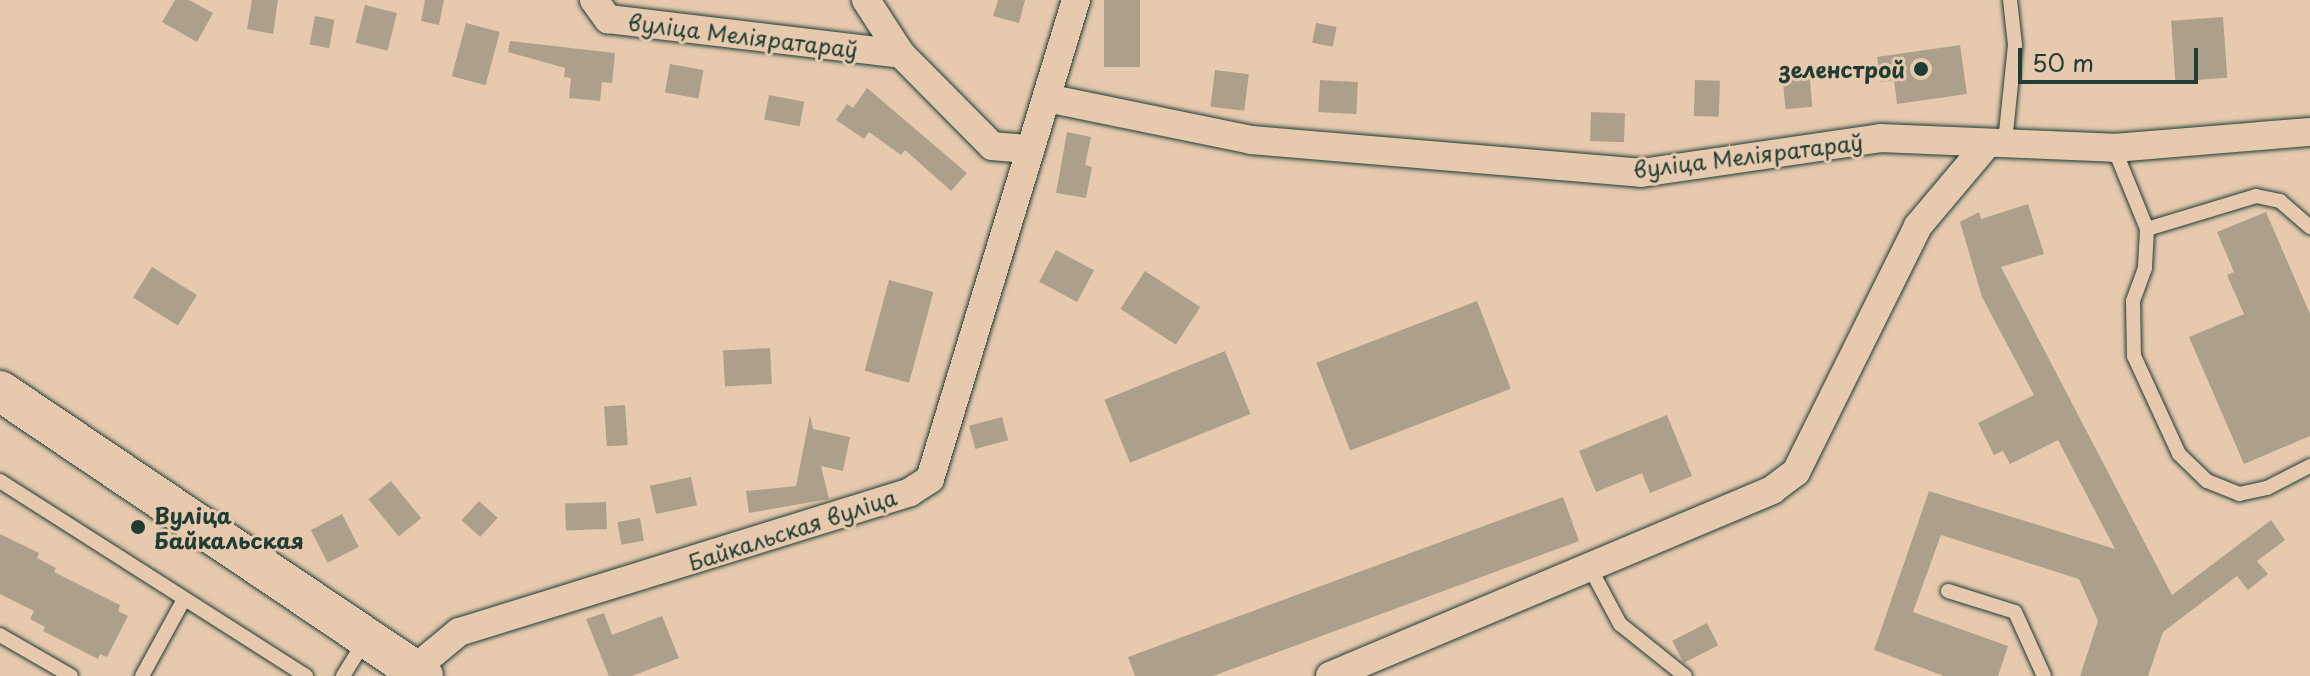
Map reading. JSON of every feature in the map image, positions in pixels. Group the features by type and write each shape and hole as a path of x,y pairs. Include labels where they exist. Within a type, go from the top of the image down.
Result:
{"main road":[{"path":"0,391 418,673"}],"street":[{"name":"вуліца Меліяратараў","path":"594,0 608,19 901,54"},
{"name":"вуліца Меліяратараў","path":"866,0 901,54 992,146 1030,149"},
{"name":"Байкальская вуліца","path":"418,673 459,632 910,492 930,479 1076,0"},
{"name":"вуліца Меліяратараў","path":"1047,98 1251,140 1641,173 1880,138 2114,148 2310,132"},
{"path":"1330,676 1772,490 1796,472 1918,226 1996,143"}],"lane":[{"path":"1996,143 2015,45 2010,0"},
{"path":"2114,148 2147,229 2145,268 2133,301 2134,356 2179,454 2207,481 2239,494 2267,488 2310,466"},
{"path":"2147,229 2256,196 2280,201 2310,227"},
{"path":"0,481 183,601 306,676"},
{"path":"1589,566 1620,624 1685,676"},
{"path":"1948,591 2015,612 2044,676"},
{"path":"142,676 183,601"},
{"path":"0,635 71,676"},
{"path":"343,676 367,638"}],"building":[{"path":"175,0 189,0 213,13 197,42 162,22"},
{"path":"252,0 278,0 273,34 247,29"},
{"path":"425,0 444,0 439,25 421,21"},
{"path":"998,0 1025,0 1019,23 993,16"},
{"path":"1104,0 1140,0 1140,67 1104,67"},
{"path":"365,5 397,13 388,51 356,43"},
{"path":"315,16 335,20 329,48 309,44"},
{"path":"2223,17 2227,78 2175,81 2171,21"},
{"path":"466,23 500,32 486,85 452,76"},
{"path":"1316,23 1337,27 1333,47 1312,43"},
{"path":"510,41 615,53 612,83 602,82 600,101 569,98 571,78 564,77 565,68 508,52"},
{"name":"зеленстрой","path":"1960,45 1967,94 1897,104 1894,80 1881,82 1877,57"},
{"path":"670,64 703,70 698,98 665,93"},
{"path":"1809,69 1812,107 1785,109 1782,71"},
{"path":"1215,70 1249,74 1244,111 1210,107"},
{"path":"1320,80 1358,82 1356,114 1318,112"},
{"path":"1695,80 1720,81 1719,117 1694,116"},
{"path":"867,88 967,173 951,191 905,150 901,155 869,132 864,139 836,120 847,104 853,108"},
{"path":"769,95 804,102 800,126 764,120"},
{"path":"1591,112 1625,113 1624,142 1590,141"},
{"path":"1067,132 1091,137 1085,165 1092,167 1086,198 1056,193"},
{"path":"2028,204 2044,254 2001,267 2172,595 2271,520 2285,540 2257,561 2268,574 2248,590 2237,576 2163,632 2148,676 2080,676 2098,621 2079,579 1941,535 1913,612 2008,646 1998,676 1944,676 1874,650 1929,491 2115,549 2058,440 2010,464 2003,451 1994,455 1978,423 2034,395 1982,297 1960,222 1979,212 1981,219"},
{"path":"2266,212 2310,314 2310,436 2244,464 2189,337 2244,314 2227,275 2234,272 2217,232"},
{"path":"1056,250 1094,270 1077,302 1039,282"},
{"path":"152,267 197,295 178,326 133,298"},
{"path":"1145,271 1200,307 1176,345 1120,309"},
{"path":"889,280 933,292 909,383 865,371"},
{"path":"1477,301 1511,389 1350,450 1316,363"},
{"path":"770,348 772,384 725,386 723,350"},
{"path":"1225,351 1250,414 1130,463 1104,400"},
{"path":"625,405 628,445 607,446 604,406"},
{"path":"810,415 813,429 850,437 843,471 821,466 829,499 749,513 746,491 796,486"},
{"path":"1667,415 1692,476 1650,493 1642,473 1596,492 1579,451"},
{"path":"1002,417 1008,440 975,449 969,426"},
{"path":"691,477 697,505 656,514 650,486"},
{"path":"391,481 421,518 399,537 368,499"},
{"path":"1563,497 1579,541 1213,676 1135,676 1128,657"},
{"path":"479,501 498,518 480,537 462,520"},
{"path":"606,502 607,529 566,530 565,503"},
{"path":"342,514 359,547 328,563 311,530"},
{"path":"640,518 644,541 621,545 617,522"},
{"path":"0,534 39,553 37,558 56,568 54,572 120,605 118,611 128,616 107,657 100,654 98,659 43,631 45,627 30,619 34,611 0,594"},
{"path":"604,613 612,635 662,616 679,658 632,676 609,676 586,619"},
{"path":"1707,623 1718,645 1684,663 1672,641"}],"place":[{"name":"зеленстрой","path":"1921,69"},
{"name":"Вуліца Байкальская","path":"138,527"}]}
